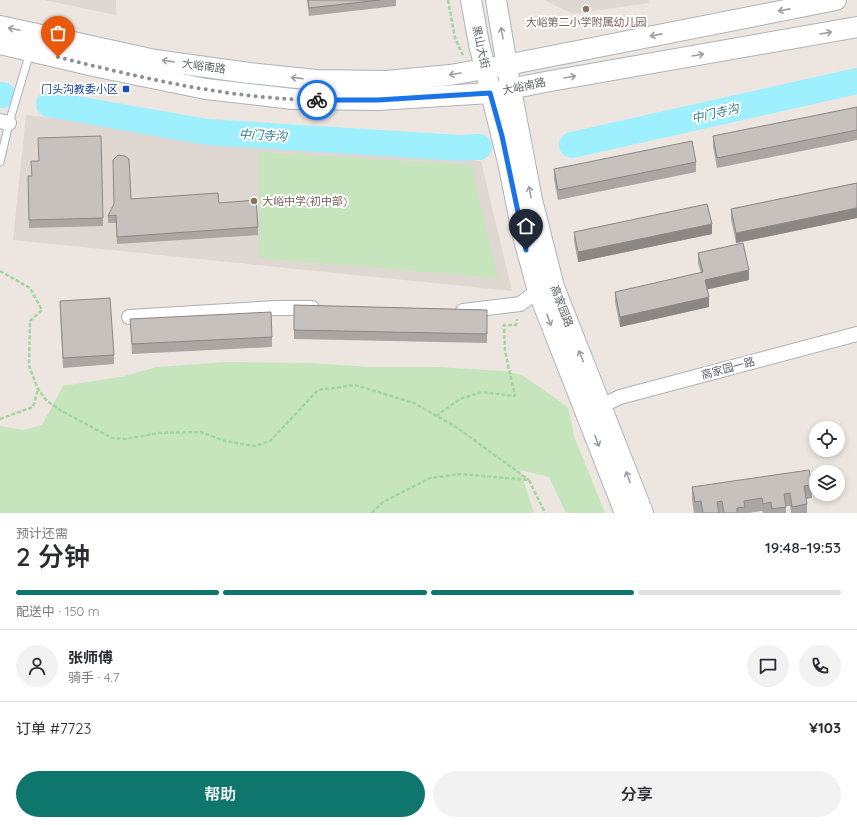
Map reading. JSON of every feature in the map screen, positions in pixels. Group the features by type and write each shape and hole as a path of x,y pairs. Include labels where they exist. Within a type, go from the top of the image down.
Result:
{"main road":[{"name":"黑山大街","path":"471,0 490,93"},
{"name":"黑山大街","path":"496,0 511,90"},
{"name":"大峪南路","path":"0,44 33,42 249,73 316,80 386,81 450,75 486,69 836,0"},
{"name":"大峪南路","path":"0,26 33,42 98,67 206,89 293,99 378,100 490,93 511,90 545,82 857,27"},
{"name":"高家园路","path":"511,90 532,200 554,287 642,513"},
{"name":"高家园路","path":"490,93 496,111 523,236 538,291 625,513"}],"street":[{"path":"453,311 469,311 520,304 538,291"},
{"path":"129,317 276,308 329,308"},
{"name":"高家园一路","path":"601,406 620,397 857,334"}],"lane":[{"path":"0,162 5,122 33,42"}],"path":[{"path":"0,272 30,288 42,310 30,321 29,366 38,389 47,401 60,410 112,438 126,438 159,433 201,432 225,441 255,446 270,441 318,390 355,385 414,403 476,441 529,480 545,513"},
{"path":"436,416 460,399 482,392 514,396 506,351 504,325 516,324 520,304"},
{"path":"0,419 33,407 38,389"},
{"path":"372,513 383,502 430,478 460,474 529,480"}],"shaded area":[{"path":"44,0 116,0 116,15"},
{"name":"大峪第二小学附属幼儿园","path":"544,0 648,0 649,3 573,14"},
{"name":"大峪中学(初中部)","path":"26,115 481,161 512,291 13,240"}],"green space":[{"path":"259,152 471,165 498,278 259,258"},
{"path":"227,362 310,363 369,367 438,367 504,371 522,375 568,407 574,436 605,513 566,513 549,477 520,470 534,513 0,513 0,426 24,430 42,425 63,386 125,376 156,367"}],"building":[{"path":"308,0 380,0 309,8"},
{"path":"857,107 857,130 717,158 713,136"},
{"path":"101,136 103,218 29,220 28,176 32,176 31,161 39,161 38,138"},
{"path":"692,141 696,162 558,190 554,169"},
{"path":"118,155 125,156 129,159 131,199 218,193 219,203 256,200 258,227 117,237 116,215 108,216 114,204 113,160"},
{"path":"857,183 857,208 736,233 731,209"},
{"path":"707,204 712,224 578,252 574,232"},
{"path":"743,243 749,270 705,280 709,297 620,317 615,292 703,272 698,253"},
{"path":"110,298 114,355 63,358 60,301"},
{"path":"294,305 487,310 487,334 294,330"},
{"path":"271,312 272,337 132,344 130,319"},
{"path":"809,470 809,485 804,486 807,504 792,507 790,493 784,494 786,507 772,509 771,502 763,504 762,498 744,501 745,507 737,508 737,513 724,513 722,501 717,502 719,513 703,513 701,501 695,502 692,487"}],"waterway":[{"name":"中门寺沟","path":"572,145 857,81"},
{"name":"中门寺沟","path":"49,104 207,132 460,148 479,147"}],"way so far":[{"path":"58,57 98,67 206,89 293,99 317,100"}],"place":[{"name":"大峪第二小学附属幼儿园","path":"586,9"},
{"name":"门头沟教委小区","path":"126,89"},
{"name":"大峪中学(初中部)","path":"254,201"}],"route":[{"path":"317,100 378,100 490,93 496,111 508,162 526,250"}]}
